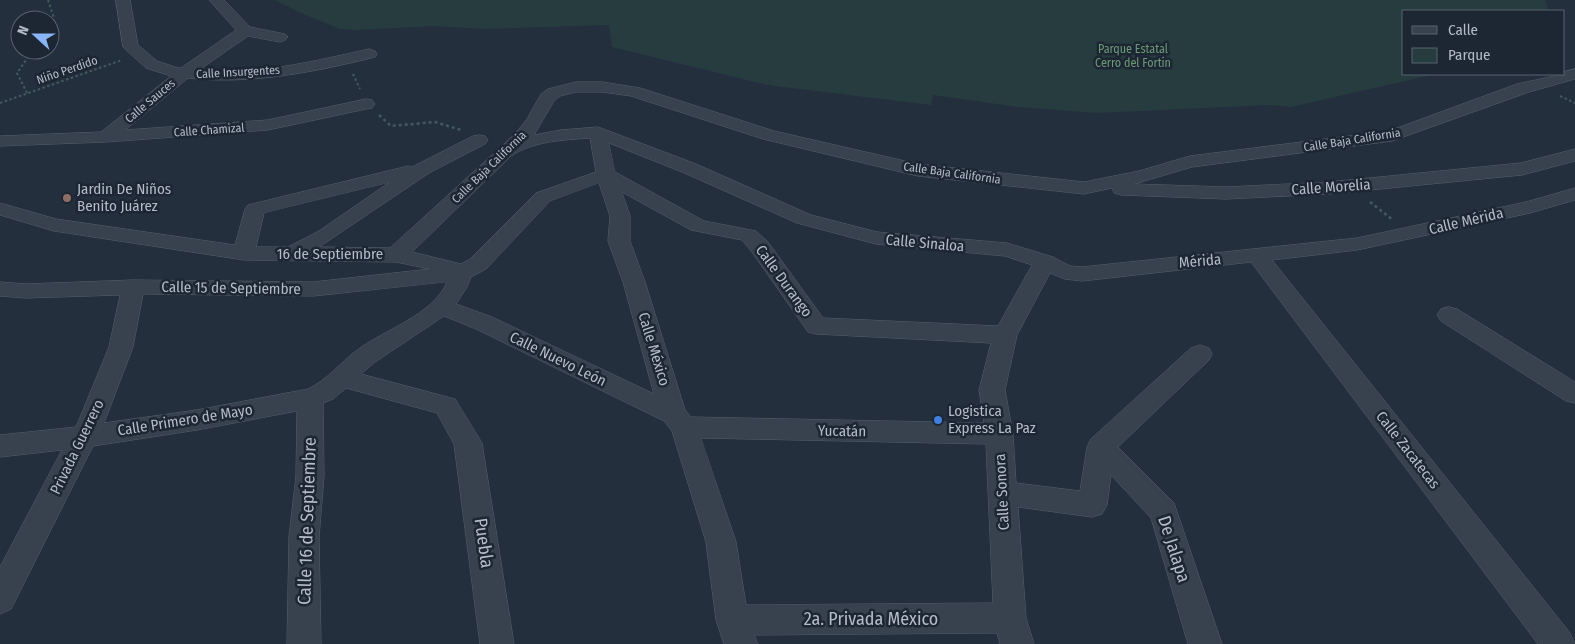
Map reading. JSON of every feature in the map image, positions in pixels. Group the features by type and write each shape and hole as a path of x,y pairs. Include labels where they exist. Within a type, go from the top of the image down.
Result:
{"street":[{"name":"Calle Insurgentes","path":"123,0 131,46 153,65 183,74 211,75 264,72 369,54"},
{"path":"216,0 245,31 280,36"},
{"name":"Calle Sauces","path":"106,137 183,74 245,31"},
{"name":"Calle Baja California","path":"396,255 498,158 516,144 536,119 548,97 563,90 595,86 634,92 769,135 918,170 1084,188 1142,176 1190,162 1392,136 1523,88 1551,75"},
{"name":"Calle Chamizal","path":"0,141 106,137 268,126 366,104"},
{"path":"516,144 598,132"},
{"name":"Calle México","path":"598,132 606,175 620,216 619,241 721,542 737,632"},
{"name":"Calle Sinaloa","path":"598,132 690,168 804,219 876,238 1007,250 1045,262"},
{"path":"292,254 326,235 422,169 479,140"},
{"name":"Calle Morelia","path":"1084,188 1226,193 1350,186 1522,169 1575,155"},
{"path":"244,253 255,208 422,169"},
{"path":"310,398 323,392 373,351 400,336 442,307 458,284 461,273 478,264 543,197 584,181 606,175"},
{"name":"Calle Durango","path":"606,175 698,226 749,235 760,247 816,326 1006,335"},
{"name":"Calle Mérida","path":"1357,244 1411,234 1530,207 1575,194"},
{"name":"16 de Septiembre","path":"0,209 54,225 244,253 396,255 450,267 461,273"},
{"name":"Mérida","path":"1045,262 1064,272 1082,274 1357,244"},
{"name":"Calle Zacatecas","path":"1257,255 1558,644"},
{"name":"Calle Sonora","path":"1013,631 999,434 992,390 1006,335 1045,262"},
{"name":"Calle 15 de Septiembre","path":"0,289 26,291 133,287 313,289 461,273"},
{"name":"Privada Guerrero","path":"0,599 80,442 86,435 121,347 133,287"},
{"name":"Calle Nuevo León","path":"442,307 484,323 679,420"},
{"path":"1449,315 1575,394"},
{"path":"1002,493 1092,506 1101,447 1200,354"},
{"name":"Puebla","path":"341,378 446,406 468,443 498,644"},
{"name":"Calle Primero de Mayo","path":"0,446 226,415 310,398"},
{"name":"Calle 16 de Septiembre","path":"304,644 304,537 310,476 310,398"},
{"name":"Yucatán","path":"679,420 999,434"},
{"name":"De Jalapa","path":"1101,447 1164,512 1205,644"},
{"name":"2a. Privada México","path":"737,632 1013,631"}],"path":[{"name":"Niño Perdido","path":"0,103 140,54"},
{"path":"348,59 366,104 391,126 437,120 449,124 479,140"},
{"path":"26,60 17,73 28,93"},
{"path":"1350,186 1411,234"}],"green space":[{"name":"Parque Estatal Cerro del Fortín","path":"275,0 1545,0 1549,10 1402,10 1402,75 1432,75 1291,107 1270,105 1097,113 1018,107 933,95 931,105 767,85 612,47 609,25 486,29 434,26 356,30 340,29"}],"place":[{"name":"Jardin De Niños Benito Juárez","path":"67,198"},
{"name":"Logistica Express La Paz","path":"938,420"}]}
